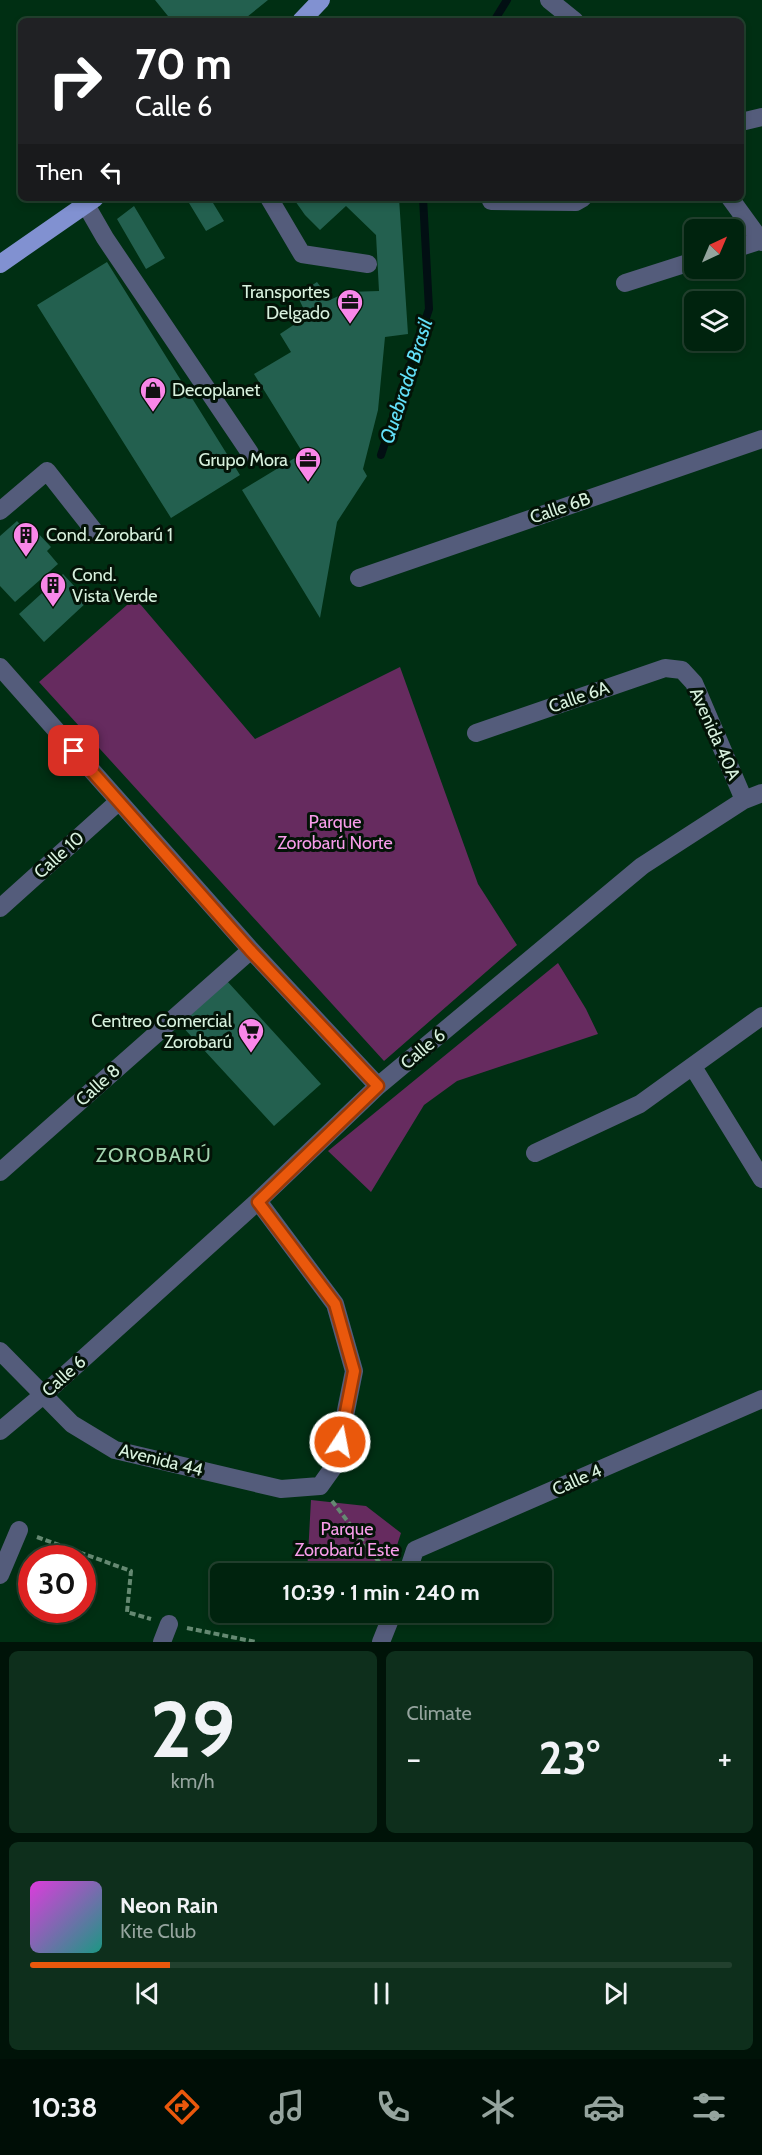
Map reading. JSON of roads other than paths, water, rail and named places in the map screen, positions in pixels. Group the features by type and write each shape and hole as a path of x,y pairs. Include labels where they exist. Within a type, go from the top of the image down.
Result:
{"main road":[{"path":"304,18 321,0"},
{"path":"0,264 90,201"}],"street":[{"path":"549,0 571,18"},
{"path":"744,121 762,117"},
{"path":"90,201 105,238 250,453"},
{"path":"271,201 302,254 368,264"},
{"path":"491,201 578,201"},
{"path":"732,201 762,241 744,246"},
{"path":"625,283 684,264"},
{"name":"Calle 6B","path":"359,578 762,439"},
{"path":"0,511 47,471 95,532"},
{"path":"0,667 250,950 378,1086"},
{"name":"Calle 6A","path":"476,733 665,668 682,670"},
{"name":"Avenida 40A","path":"682,670 694,683 744,800"},
{"name":"Calle 6","path":"0,1431 258,1202 378,1086 642,866 744,800 762,793"},
{"name":"Calle 10","path":"0,908 118,802"},
{"name":"Calle 8","path":"0,1172 250,950"},
{"path":"535,1153 640,1104 762,1016"},
{"path":"693,1067 762,1179"},
{"name":"Avenida 44","path":"0,1351 72,1424 115,1450 281,1489 320,1486 335,1465 354,1371 335,1304 258,1202"},
{"name":"Calle 4","path":"411,1563 415,1550 762,1399"},
{"path":"0,1575 19,1530"},
{"path":"381,1642 389,1623"},
{"path":"162,1642 169,1624"}],"waterway":[{"name":"Quebrada Brasil","path":"496,18 507,0"},
{"name":"Quebrada Brasil","path":"381,455 429,309 423,201"}],"place":[{"name":"Transportes Delgado","path":"350,325"},
{"name":"Decoplanet","path":"153,413"},
{"name":"Grupo Mora","path":"308,483"},
{"name":"Cond. Zorobarú 1","path":"26,558"},
{"name":"Cond. Vista Verde","path":"53,608"},
{"name":"Centreo Comercial Zorobarú","path":"251,1054"}],"district":[{"name":"ZOROBARÚ","path":"154,1155"}],"park label":[{"name":"Parque Zorobarú Norte","path":"335,832"},
{"name":"Parque Zorobarú Este","path":"347,1540"}]}
